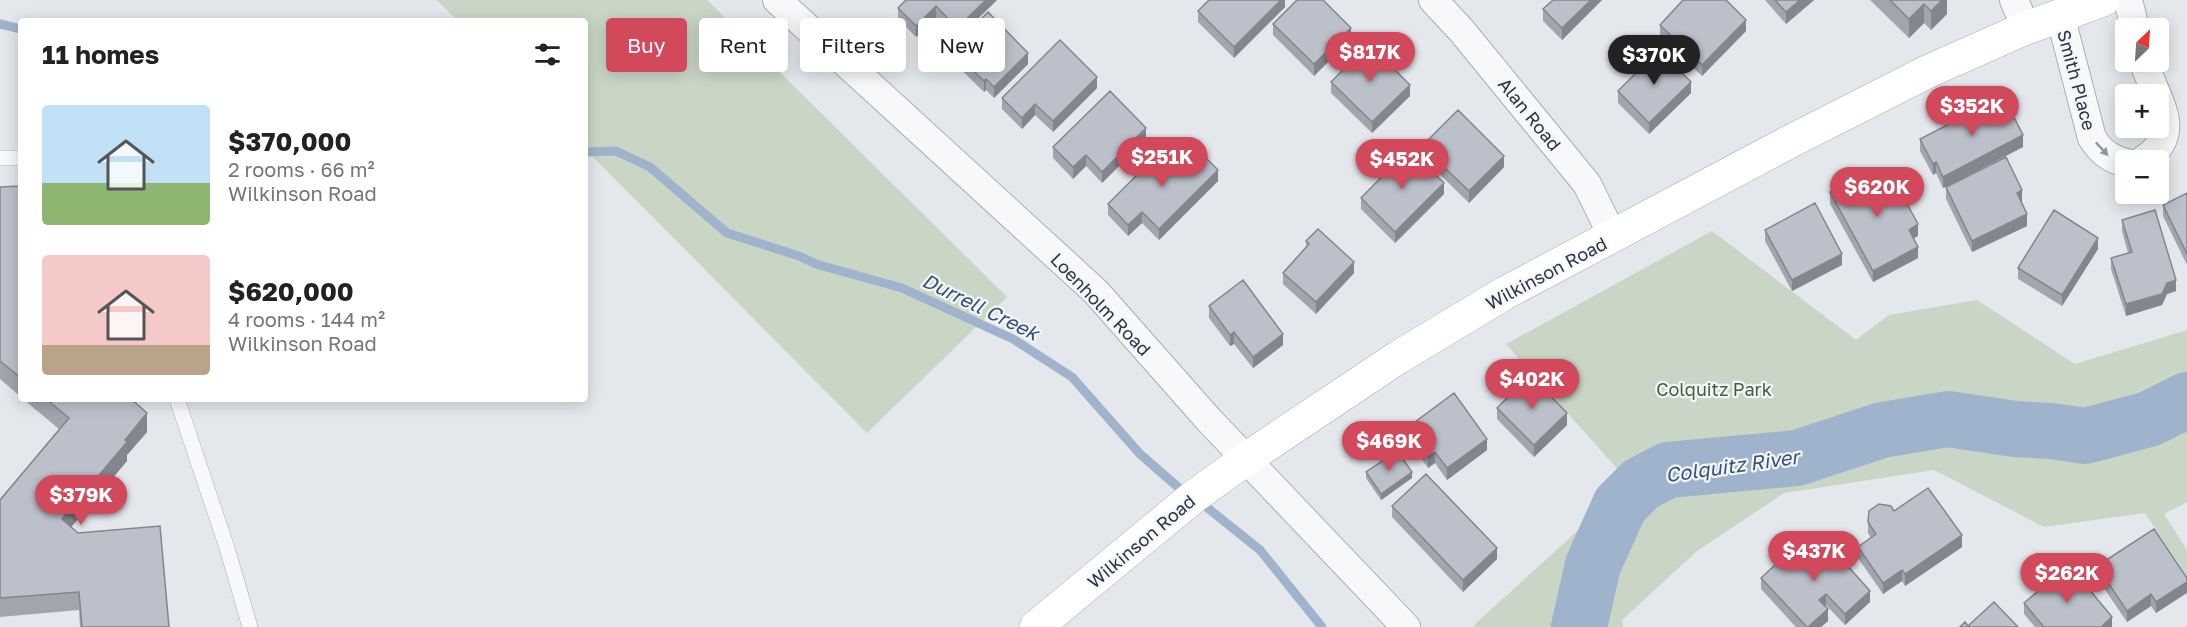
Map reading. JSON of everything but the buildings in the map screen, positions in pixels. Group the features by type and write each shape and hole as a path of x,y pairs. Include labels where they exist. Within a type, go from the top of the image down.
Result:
{"main road":[{"name":"Wilkinson Road","path":"1036,627 1192,498 1246,459 1397,358 1505,293 1918,76 2020,14 2060,15 2103,0"}],"street":[{"name":"Loenholm Road","path":"777,0 1096,292 1208,419 1406,627"},
{"name":"Alan Road","path":"1433,0 1461,30 1587,184 1613,237"},
{"path":"2127,0 2132,18"},
{"name":"Smith Place","path":"2060,15 2092,138 2100,150 2115,160"},
{"path":"2149,72 2168,114 2169,129 2164,143 2158,150"}],"lane":[{"path":"0,158 18,158"},
{"path":"178,402 227,548 250,627"}],"green space":[{"path":"437,0 707,0 725,18 699,18 699,72 780,72 1007,297 867,433 588,152 588,18 455,18"},
{"name":"Colquitz Park","path":"1712,231 1856,340 1889,315 1977,300 2075,364 2187,330 2187,502 2164,514 2187,550 2187,576 2145,513 2044,527 1934,470 1784,493 1697,551 1622,620 1623,627 1476,627 1474,625 1630,483 1506,344"}],"waterway":[{"name":"Durrell Creek","path":"0,24 18,28"},
{"name":"Durrell Creek","path":"588,152 616,151 650,167 727,233 799,256 816,264 902,288 1013,339 1072,377 1140,454 1187,495"},
{"name":"Colquitz River","path":"1579,627 1593,565 1620,505 1641,484 1668,470 1797,458 1882,430 1948,419 2085,436 2149,419 2187,400"},
{"name":"Durrell Creek","path":"1199,501 1260,550 1322,627"}]}
